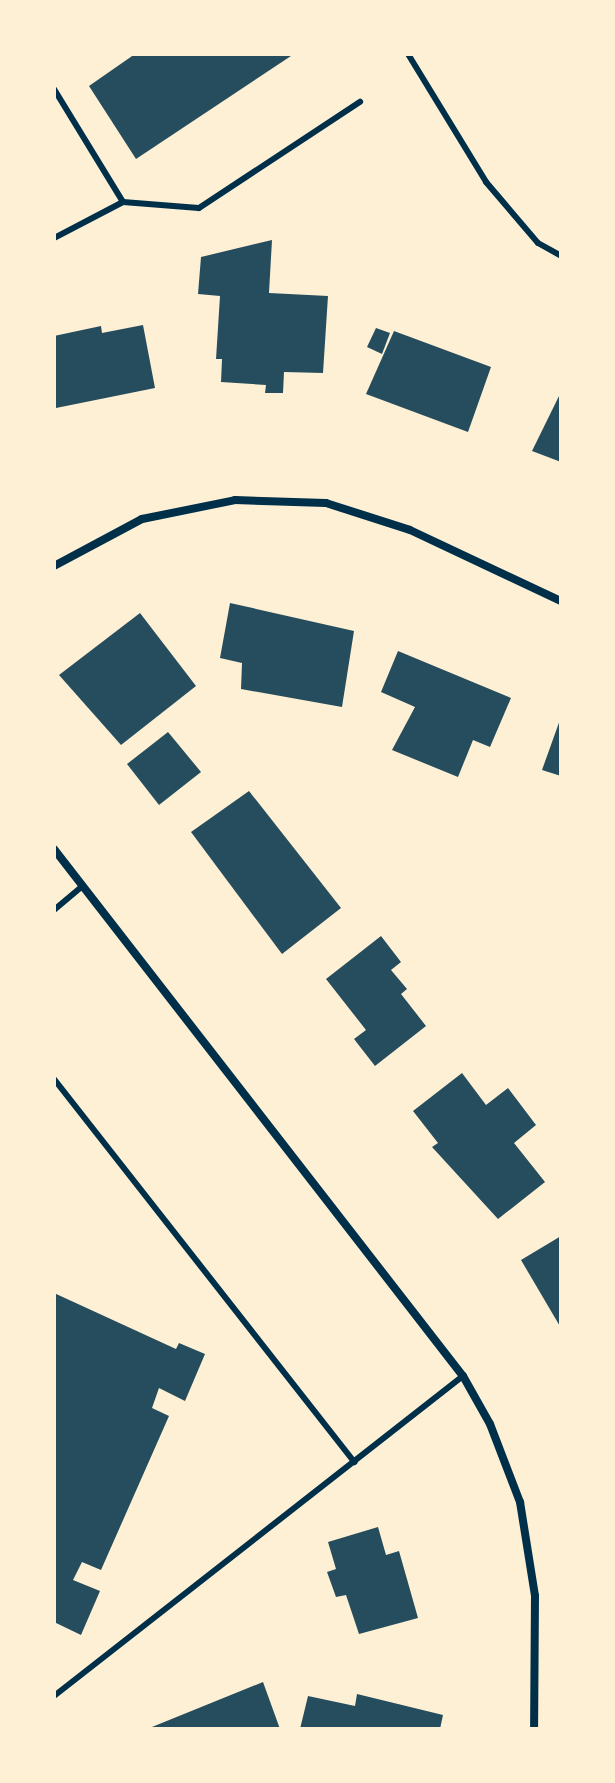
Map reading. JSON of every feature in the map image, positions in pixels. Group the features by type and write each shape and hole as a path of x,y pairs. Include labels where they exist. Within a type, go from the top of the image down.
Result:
{"street":[{"path":"54,566 142,519 235,500 326,503 410,530 561,601"},
{"path":"54,849 463,1376 490,1424 520,1502 535,1596 534,1729"}],"lane":[{"path":"408,54 486,182 538,243 561,256"},
{"path":"54,89 123,202"},
{"path":"54,238 123,202 199,208 360,102"},
{"path":"54,910 83,886"},
{"path":"54,1079 354,1462"},
{"path":"54,1696 463,1376"}],"building":[{"path":"135,54 294,54 136,159 89,86"},
{"path":"272,240 269,293 328,296 323,373 284,372 283,393 265,393 266,385 221,382 222,359 216,359 220,296 198,294 201,257"},
{"path":"143,325 155,388 56,408 54,336 101,326 102,333"},
{"path":"376,328 390,333 382,354 367,347"},
{"path":"394,331 491,367 468,432 366,394"},
{"path":"561,397 561,462 532,451"},
{"path":"230,603 354,631 342,707 241,689 242,663 220,658"},
{"path":"140,613 196,686 121,745 59,675"},
{"path":"398,651 511,698 490,747 473,740 458,777 392,750 415,707 381,692"},
{"path":"561,717 561,776 542,770"},
{"path":"168,732 201,772 159,805 127,764"},
{"path":"249,791 341,908 282,954 191,832"},
{"path":"381,936 401,962 391,970 407,989 401,994 426,1026 375,1066 354,1039 366,1030 326,979"},
{"path":"462,1073 486,1105 508,1088 536,1125 514,1143 545,1182 498,1219 432,1147 438,1143 413,1111"},
{"path":"561,1236 561,1328 521,1260"},
{"path":"54,1293 176,1349 179,1343 205,1354 185,1401 159,1388 152,1408 169,1416 101,1570 82,1562 73,1580 100,1591 81,1635 54,1622"},
{"path":"378,1527 386,1555 399,1551 418,1618 359,1634 346,1595 336,1597 327,1572 336,1569 328,1542"},
{"path":"263,1682 280,1729 147,1729"},
{"path":"357,1694 443,1715 440,1729 300,1729 308,1696 355,1706"}]}
